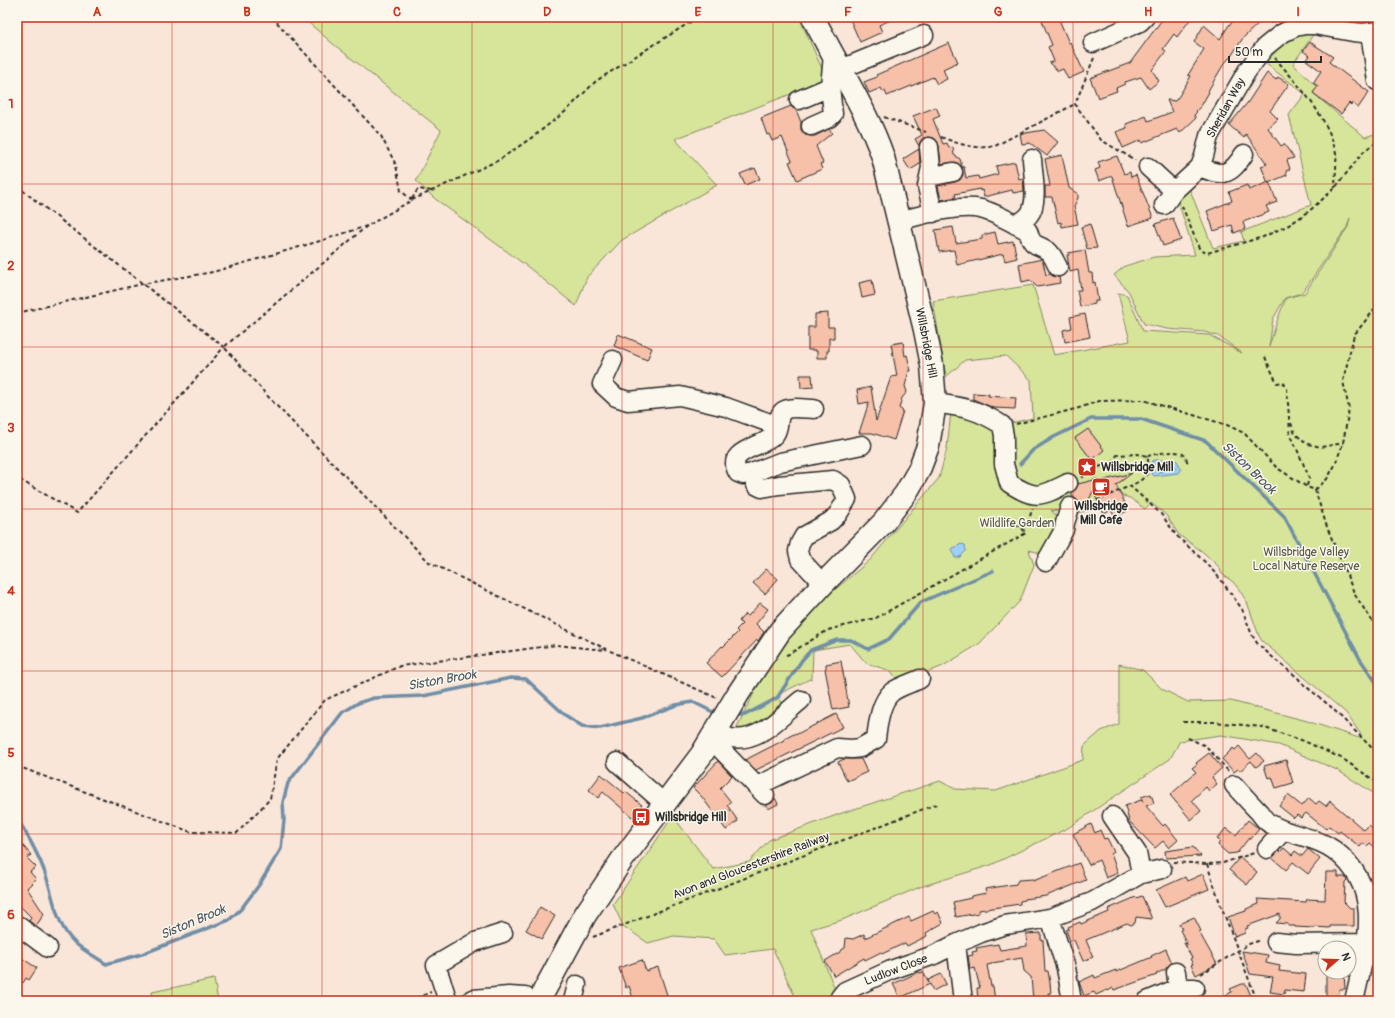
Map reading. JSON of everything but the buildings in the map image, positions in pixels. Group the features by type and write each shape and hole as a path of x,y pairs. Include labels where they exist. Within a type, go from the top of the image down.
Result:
{"main road":[{"name":"Willsbridge Hill","path":"536,998 569,946 586,915 622,860 702,754 780,631 823,584 884,522 906,493 919,470 928,446 935,403 932,365 899,221 881,152 878,141 863,110 835,70 813,17"},
{"path":"473,1001 509,998 536,998"}],"street":[{"path":"1104,43 1140,22 1145,17"},
{"name":"Sheridan Way","path":"1169,198 1200,167 1209,136 1247,71 1265,47 1282,34 1296,27 1314,24 1353,32 1374,31 1376,69"},
{"path":"798,100 827,88 835,70 924,35"},
{"path":"811,126 829,118 833,114 835,70"},
{"path":"932,139 927,186 933,213"},
{"path":"1019,222 1028,216 1033,209 1034,197 1032,159"},
{"path":"1200,167 1220,174 1243,163"},
{"path":"1148,167 1169,198"},
{"path":"929,177 953,172"},
{"path":"899,221 962,208 981,209 1019,222 1036,246 1047,250 1052,254 1058,268"},
{"path":"613,360 602,384 616,397 628,401 680,396 726,407 778,426"},
{"path":"935,403 965,407 987,415 1002,425 1004,436 1004,464 1009,483 1036,496 1068,483"},
{"path":"814,409 788,408 782,411 776,433 772,437 744,451 736,458 734,464 738,473 743,475 752,473 780,462 862,445"},
{"path":"752,473 756,485 762,488 821,480 833,480 841,485 847,499 838,514 831,521 804,536 798,551 800,560 823,584"},
{"path":"1046,562 1064,530 1070,507"},
{"path":"724,718 761,791 837,748 860,748 876,739 882,709 887,698 892,692 920,679"},
{"path":"724,718 731,738 747,738 763,731 800,700"},
{"path":"617,762 665,804"},
{"path":"1234,785 1273,836 1313,839 1333,850 1354,869 1365,891 1369,914 1367,943 1354,1001"},
{"path":"1112,816 1137,853 1152,871"},
{"name":"Ludlow Close","path":"839,1001 840,997 845,992 891,970 934,955 981,933 1005,925 1050,918 1092,902 1152,871"},
{"path":"1050,918 1066,968 1072,1001"},
{"path":"17,925 48,948"},
{"path":"441,995 436,965 475,942 503,933"},
{"path":"1276,942 1296,951 1367,943"},
{"path":"956,944 963,1001"},
{"path":"1147,1001 1177,989"}],"path":[{"path":"272,17 381,136 396,165 401,191 412,200"},
{"path":"17,478 77,512 224,347 366,226 412,200 499,160 534,136 566,111 596,81 692,21 696,17"},
{"path":"863,110 932,139 987,148 995,146 1075,104 1099,46 1104,43"},
{"path":"1265,47 1307,94 1330,134 1336,155 1334,189"},
{"path":"1075,104 1101,140 1148,167"},
{"path":"1169,198 1182,205 1199,248 1207,253 1263,237 1289,225 1308,212 1334,189 1365,150 1378,141"},
{"path":"17,186 224,347 273,402 428,562 608,650 724,718"},
{"path":"412,200 418,189 433,191"},
{"path":"17,313 142,284 213,272 366,226"},
{"path":"1316,490 1327,479 1335,465 1343,443 1349,409 1343,381 1354,335 1378,305"},
{"path":"1265,357 1277,383 1283,382 1287,388 1290,433 1309,477 1307,487"},
{"path":"1004,436 1011,427 1017,423 1079,408 1098,401 1143,400 1227,425 1244,433 1276,468 1307,487 1316,490"},
{"path":"1289,419 1295,434 1308,444 1320,447 1343,443"},
{"path":"1068,483 1081,479 1087,471 1113,462 1117,456 1139,454 1147,456 1163,453 1179,453 1185,456 1188,465"},
{"path":"1106,497 1144,479 1148,473 1150,464 1147,456"},
{"path":"1130,486 1161,514 1177,536 1207,564 1221,580 1242,609 1252,635 1257,642 1303,684 1330,706 1378,754"},
{"path":"1316,490 1327,527 1354,595 1378,630"},
{"path":"1023,528 1030,518 1036,496"},
{"path":"763,656 789,654 828,630 876,618 1026,533 1023,528 1010,525 1007,518"},
{"path":"17,766 190,832 236,833 270,799 277,759 325,700 400,666 556,644 608,650"},
{"path":"1183,722 1214,722 1262,727 1304,741 1343,759 1378,783"},
{"path":"1188,738 1206,746 1233,777 1234,785"},
{"name":"Avon and Gloucestershire Railway","path":"569,946 939,803"},
{"path":"1152,871 1164,862 1207,864 1223,863 1257,852 1273,836"},
{"path":"1207,864 1257,1001"},
{"path":"1177,989 1249,944 1259,940 1276,942"},
{"path":"410,1001 441,995"}],"green space":[{"path":"302,17 799,17 827,80 675,139 717,185 622,240 587,277 576,306 528,267 434,198 416,181 441,130 332,43"},
{"path":"1315,32 1293,64 1317,87 1313,93 1365,137 1378,133 1378,142 1375,144 1378,143 1378,796 1337,770 1279,745 1221,735 1180,741 1170,759 1068,828 991,865 920,887 842,920 811,929 836,992 830,1001 797,1001 773,949 725,955 714,939 674,936 648,943 623,926 613,904 673,816 713,869 749,862 769,840 842,813 940,781 955,789 996,791 1083,760 1084,746 1101,731 1119,724 1119,664 1143,670 1162,689 1188,702 1231,701 1307,721 1359,738 1362,736 1346,713 1262,641 1247,602 1233,582 1222,574 1219,567 1203,552 1179,535 1166,515 1151,503 1145,509 1130,498 1120,495 1083,512 1070,513 1051,510 1062,522 1051,548 1040,553 1029,550 1034,565 1020,601 979,644 943,666 900,684 891,671 866,663 850,644 813,650 812,678 779,694 784,712 745,735 736,729 761,679 798,621 870,560 939,478 947,448 951,412 955,402 1011,423 1033,418 1031,380 1006,356 965,360 946,377 933,301 1033,285 1054,355 1130,341 1118,293 1127,295 1143,331 1209,335 1242,353 1218,336 1205,332 1167,329 1144,324 1129,292 1114,275 1125,266 1154,257 1195,255 1177,198 1188,185 1213,248 1244,241 1241,232 1311,205 1289,115 1305,94 1265,63 1287,41 1298,35","holes":["1350,218 1348,227 1305,293 1286,298 1269,347 1273,319 1285,298 1301,293 1307,286 1347,227"]},
{"path":"214,979 218,1001 153,1001 152,992"}],"water":[{"path":"1154,460 1176,460 1181,470 1179,473 1154,476 1151,473 1150,464"},
{"path":"961,544 965,545 966,551 960,557 955,558 952,550"}],"waterway":[{"name":"Siston Brook","path":"1020,464 1033,450 1054,437 1091,419 1141,419 1206,441 1284,516 1360,659 1378,685"},
{"name":"Siston Brook","path":"733,715 745,715 777,698 802,660 811,650 837,640 851,640 868,649 889,639 921,602 993,571"},
{"name":"Siston Brook","path":"17,818 42,866 59,919 68,936 75,943 106,964 142,954 229,920 241,909 259,885 281,849 284,820 283,802 288,783 342,713 358,703 374,698 423,696 511,678 526,679 565,715 582,726 600,728 642,718 676,705 693,702 717,714"}],"place":[{"name":"Willsbridge Mill","path":"1087,467"},
{"name":"Willsbridge Mill Cafe","path":"1101,487"},
{"name":"Willsbridge Hill","path":"641,817"}],"park label":[{"name":"Wildlife Garden","path":"1017,523"},
{"name":"Willsbridge Valley Local Nature Reserve","path":"1306,559"}]}
